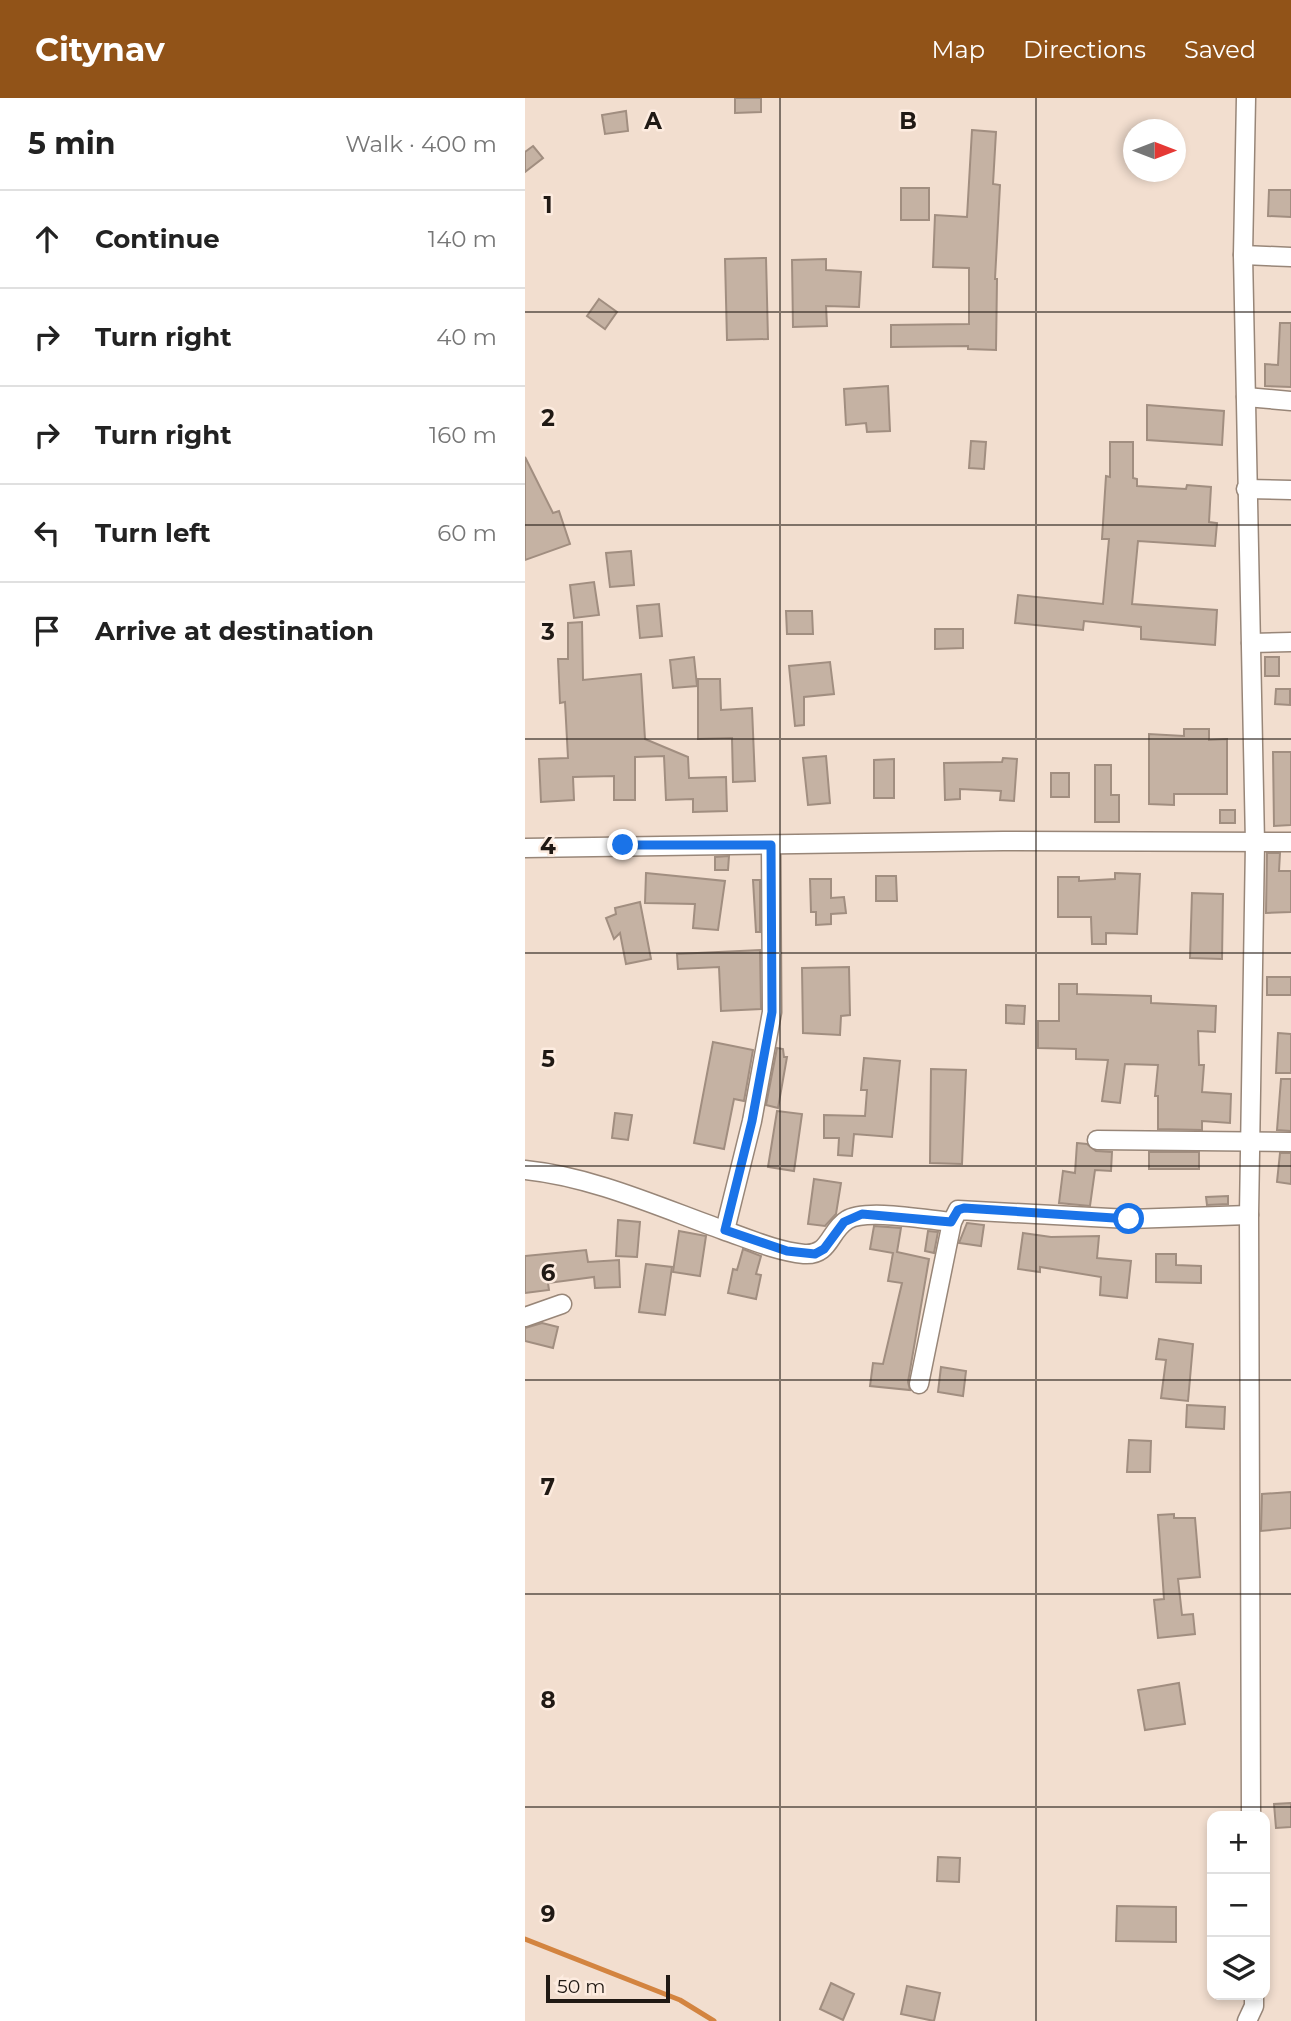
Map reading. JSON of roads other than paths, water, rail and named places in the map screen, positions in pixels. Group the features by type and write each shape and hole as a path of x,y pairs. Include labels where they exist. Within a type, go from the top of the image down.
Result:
{"street":[{"path":"1246,98 1243,255 1255,844 1248,1215 1251,1811"},
{"path":"1243,255 1291,257"},
{"path":"1246,397 1291,401"},
{"path":"1246,489 1291,490"},
{"path":"1251,643 1291,642"},
{"path":"525,848 1091,840 1255,844 1291,842"},
{"path":"725,1230 752,1121 772,1012 771,845"},
{"path":"1097,1140 1249,1144 1291,1142"},
{"path":"525,1170 580,1181 787,1251 815,1254 824,1249 844,1222 862,1214 951,1222"},
{"path":"919,1384 951,1222 958,1210 964,1208 1129,1219 1248,1215"},
{"path":"525,1317 562,1304"},
{"path":"1247,2021 1255,2000"}],"waterway":[{"path":"525,1939 680,2000 714,2021"}]}
